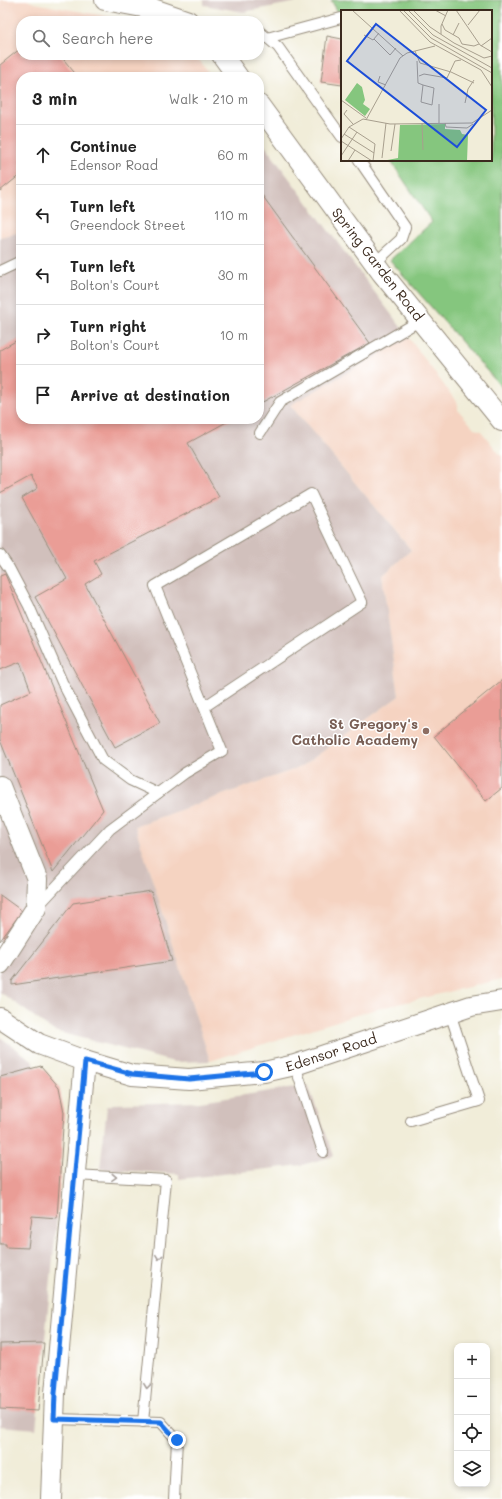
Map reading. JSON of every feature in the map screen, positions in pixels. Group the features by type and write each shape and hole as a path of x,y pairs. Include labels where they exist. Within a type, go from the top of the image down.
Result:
{"street":[{"path":"105,0 153,9 173,16"},
{"path":"226,60 234,72"},
{"name":"Spring Garden Road","path":"264,112 375,263 502,421"},
{"path":"0,786 37,879 36,908 0,964"},
{"name":"Edensor Road","path":"0,1018 39,1044 85,1061 132,1074 189,1079 264,1072 295,1065 471,1006 502,1001"},
{"path":"51,1499 54,1419 85,1061"}],"lane":[{"path":"268,38 341,18"},
{"path":"264,35 278,47 341,136"},
{"path":"360,161 405,227 401,239 375,263"},
{"path":"0,271 16,263"},
{"path":"260,433 280,402 421,320"},
{"path":"36,908 110,829 185,773 222,751 204,707 155,586 311,494 362,602 204,707"},
{"path":"0,555 10,568 29,606 62,682 103,760 130,780 158,793"},
{"path":"411,1121 479,1101 450,1013"},
{"path":"295,1065 323,1152"},
{"path":"75,1175 166,1180 143,1422"},
{"path":"54,1419 161,1422 177,1440 174,1499"}],"shaded area":[{"path":"0,0 27,0 34,3 105,16 16,16 16,60 199,60 208,71 207,72 16,72 16,233 0,237"},
{"path":"204,0 308,0 243,12 204,5"},
{"path":"264,145 409,338 290,405 411,550 382,576 399,696 301,767 135,826 210,1061 174,1062 54,1031 0,992 0,237 16,233 16,424 264,424"},
{"name":"St Gregory's Catholic Academy","path":"409,338 458,404 458,410 475,429 481,431 502,457 502,979 369,1011 210,1061 135,826 301,767 399,696 382,576 411,550 290,405"},
{"path":"0,1037 32,1060 36,1067 41,1066 59,1087 64,1112 57,1218 36,1429 0,1426"},
{"path":"308,1085 334,1156 302,1165 179,1179 179,1174 100,1169 107,1107 114,1104 200,1102"}],"green space":[{"path":"331,0 502,0 502,388 390,260 432,222 391,161 492,161 492,10 341,10 341,17"}],"building":[{"path":"327,36 341,39 341,85 321,82"},
{"path":"16,52 16,60 64,60 74,72 16,72 16,178 0,191 0,65"},
{"path":"264,198 370,343 264,401"},
{"path":"16,341 16,424 223,424 188,443 219,497 94,561 101,574 85,584 160,723 115,747 35,597 67,579 22,498 38,488 31,476 0,493 0,350"},
{"path":"5,574 103,810 53,872 0,740 0,705 31,691 20,662 0,670 0,576"},
{"path":"502,680 502,788 486,801 434,736"},
{"path":"151,891 172,961 12,985 12,981 73,903"},
{"path":"0,895 22,911 0,941"},
{"path":"41,1066 59,1087 64,1112 57,1218 32,1216 28,1248 6,1247 6,1244 0,1244 0,1077"},
{"path":"44,1343 38,1411 0,1409 0,1344"}],"place":[{"name":"St Gregory's Catholic Academy","path":"426,731"}],"route":[{"path":"177,1440 161,1422 54,1419 55,1393 85,1061 132,1074 189,1079 264,1072"}]}
